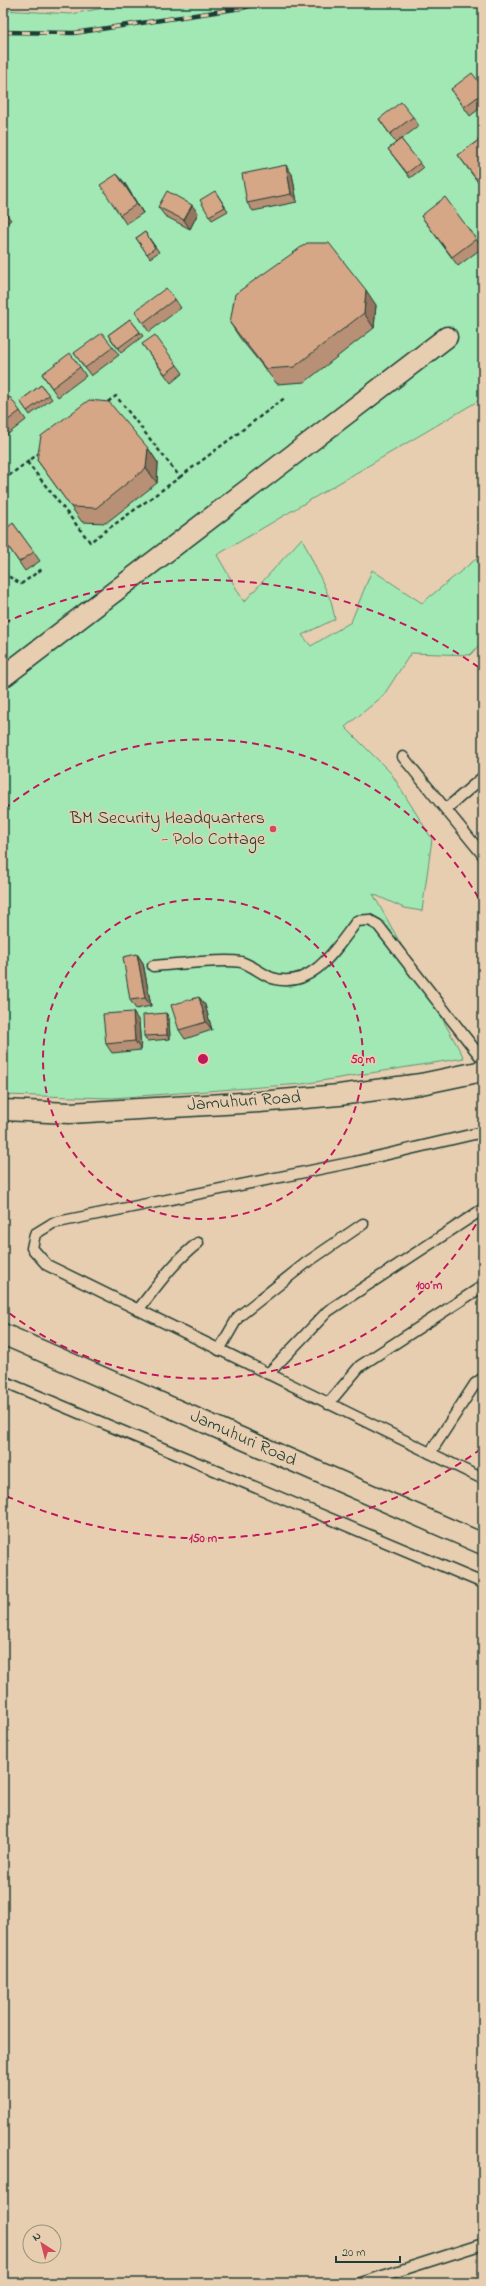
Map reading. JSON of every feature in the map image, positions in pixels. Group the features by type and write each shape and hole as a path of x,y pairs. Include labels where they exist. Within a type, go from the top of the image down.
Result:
{"street":[{"path":"3,676 447,338"},
{"name":"Jamuhuri Road","path":"3,1110 70,1113 339,1096 414,1085 483,1071"},
{"name":"Jamuhuri Road","path":"3,1334 483,1544"}],"lane":[{"path":"403,757 483,855"},
{"path":"446,809 483,777"},
{"path":"153,966 241,962 271,977 295,979 313,972 323,965 357,921 369,920 378,925 483,1060"},
{"path":"482,1477 328,1404 47,1265 32,1248 34,1234 53,1223 354,1162 483,1132"},
{"path":"268,1374 328,1312 483,1209"},
{"path":"219,1350 238,1317 306,1263 363,1224"},
{"path":"138,1310 167,1271 185,1252 198,1243"},
{"path":"328,1404 360,1366 483,1286"},
{"path":"430,1453 475,1384 483,1378"},
{"path":"3,1381 483,1583"},
{"path":"360,2283 483,2244"}],"path":[{"path":"103,406 116,396 180,477"},
{"path":"27,462 90,542 180,477 286,397"},
{"path":"3,480 46,448"},
{"path":"3,521 11,531"},
{"path":"3,573 22,584 42,569"}],"green space":[{"path":"131,3 483,3 483,398 217,555 244,602 302,538 331,601 335,619 302,635 311,646 351,622 372,570 422,603 476,559 483,571 483,641 470,655 411,653 383,696 345,727 391,773 432,839 422,911 404,908 373,894 464,1058 302,1084 112,1098 3,1095 3,10 71,14"}],"building":[{"path":"472,73 483,87 483,93 464,107 451,89"},
{"path":"401,102 413,117 390,134 379,119"},
{"path":"483,137 483,184 481,185 458,155"},
{"path":"401,139 420,163 407,173 388,149"},
{"path":"286,165 291,194 247,203 242,174"},
{"path":"117,174 137,204 120,215 100,185"},
{"path":"167,191 192,205 184,220 158,207"},
{"path":"215,191 225,207 209,216 200,200"},
{"path":"445,197 476,239 452,257 421,216"},
{"path":"3,210 7,215 3,219"},
{"path":"145,232 155,248 147,254 136,238"},
{"path":"307,243 329,243 366,290 364,313 294,367 266,369 230,323 235,294"},
{"path":"166,288 175,299 143,323 135,311"},
{"path":"130,319 140,332 118,348 108,335"},
{"path":"102,333 113,347 85,368 74,353"},
{"path":"155,335 177,365 165,374 142,344"},
{"path":"70,353 80,367 52,388 42,374"},
{"path":"41,385 49,395 27,411 20,401"},
{"path":"10,397 20,411 3,424 3,402"},
{"path":"89,400 109,402 148,448 146,468 96,508 71,507 37,460 41,436"},
{"path":"13,523 34,552 19,562 3,539 3,531"},
{"path":"137,954 145,998 130,1000 123,957"},
{"path":"199,997 206,1022 179,1030 171,1005"},
{"path":"133,1012 135,1041 106,1044 103,1014"},
{"path":"166,1013 167,1035 144,1036 143,1015"}],"railway":[{"path":"3,32 74,33 242,8 259,3"}],"place":[{"name":"BM Security Headquarters - Polo Cottage","path":"273,829"}]}
